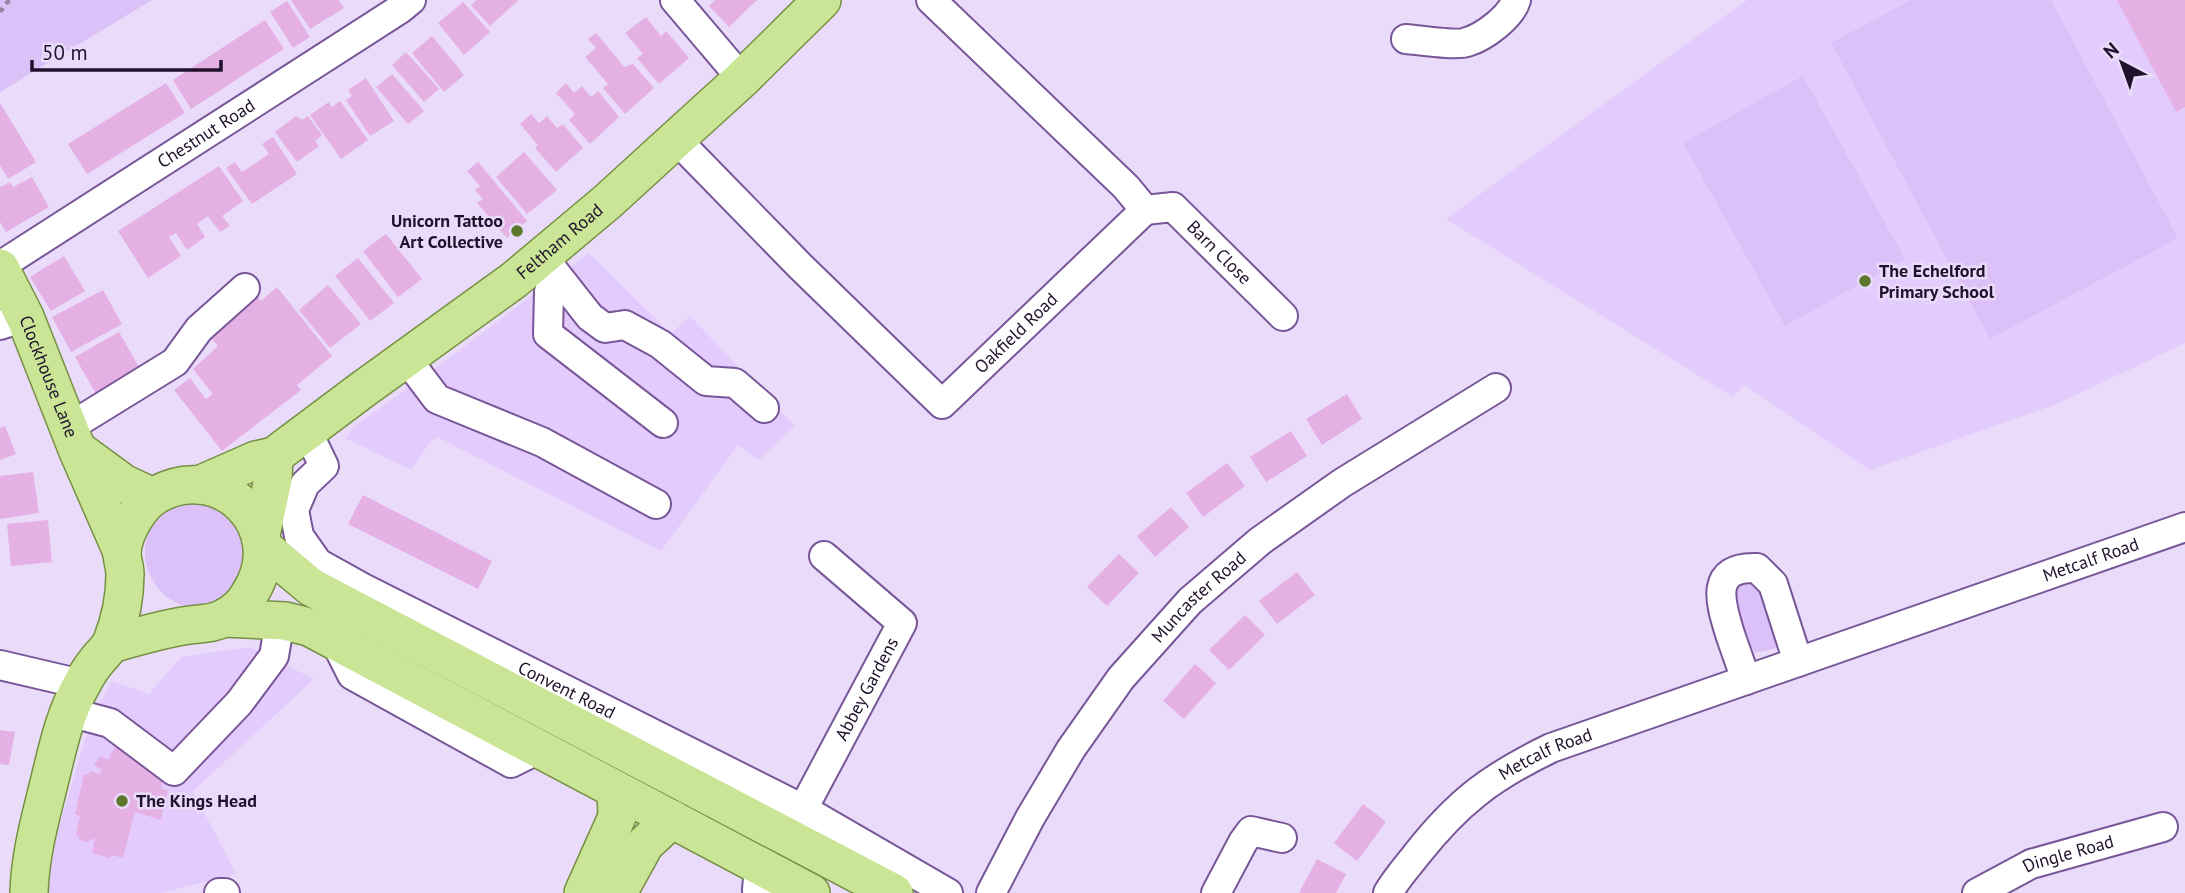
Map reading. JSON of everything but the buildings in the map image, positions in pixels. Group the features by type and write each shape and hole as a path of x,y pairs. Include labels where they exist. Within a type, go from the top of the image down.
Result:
{"main road":[{"name":"Feltham Road","path":"199,485 256,460 274,456 494,295 548,264 822,0"},
{"name":"Clockhouse Lane","path":"0,267 13,321 72,439 123,563"},
{"name":"Clockhouse Lane","path":"72,439 123,483 153,497"},
{"path":"261,540 274,456"},
{"path":"29,893 38,827 64,723 97,661 111,644 120,612 123,563 130,524 153,497 172,488 199,485 220,489 240,503 255,520 261,540 263,562 259,579 243,605 209,624 156,631 111,644"},
{"name":"Convent Road","path":"261,540 311,587 358,599 671,776 894,893"},
{"path":"123,563 129,586 144,606 162,619 187,625"},
{"path":"224,618 280,621 309,627 672,819 761,879 811,893"},
{"path":"583,893 617,817 616,790"},
{"path":"618,893 645,844 672,819"}],"street":[{"name":"Chestnut Road","path":"0,267 411,0"},
{"path":"674,0 741,79"},
{"path":"931,0 1116,177 1146,210"},
{"path":"1406,39 1465,43 1496,26 1515,5 1516,0"},
{"name":"Oakfield Road","path":"676,139 800,266 942,404 1146,210"},
{"name":"Barn Close","path":"1146,210 1173,207 1283,316"},
{"path":"548,264 590,317 605,328 625,325 660,344 706,381 734,383 764,408"},
{"path":"548,264 548,334 663,423"},
{"path":"72,439 175,362 198,329 245,288"},
{"path":"406,358 437,399 542,442 656,504"},
{"name":"Muncaster Road","path":"991,893 1030,818 1071,749 1121,678 1190,601 1260,541 1342,483 1496,388"},
{"name":"Convent Road","path":"307,431 324,466 305,484 294,510 299,536 318,563 358,599 803,809 948,893"},
{"name":"Metcalf Road","path":"1388,893 1436,830 1473,794 1510,768 1551,748 2185,527"},
{"name":"Abbey Gardens","path":"803,809 902,623 824,556"},
{"path":"1746,681 1721,608 1720,590 1729,574 1743,568 1757,568 1773,584 1798,662"},
{"path":"0,665 75,698 174,771 239,703 274,656 280,621"},
{"name":"Dingle Road","path":"1977,893 2031,864 2163,827"},
{"path":"1216,893 1251,831 1282,838"},
{"path":"219,893 225,893"}],"path":[{"path":"0,12 9,0"}],"shaded area":[{"path":"0,0 152,0 0,92"},
{"name":"The Echelford Primary School","path":"1747,0 2185,0 2185,343 2057,404 1870,470 1744,385 1733,397 1446,219"},
{"path":"1911,0 2051,0 2178,238 1990,339 1831,43"},
{"path":"1803,76 1905,259 1785,326 1683,143"},
{"path":"589,253 671,334 690,316 795,426 759,460 738,445 661,551 437,437 430,442 411,470 345,438 357,424"},
{"path":"189,503 200,503 223,510 247,536 239,587 219,602 206,607 189,607 174,601 161,591 146,563 145,547 150,531 160,517"},
{"path":"1757,576 1780,647 1755,653 1749,644 1734,595 1737,583"},
{"path":"250,647 314,679 193,791 236,874 161,893 47,893 54,844 85,740 112,681 149,694 181,657"}],"place":[{"name":"Unicorn Tattoo Art Collective","path":"517,231"},
{"name":"The Echelford Primary School","path":"1865,281"},
{"name":"The Kings Head","path":"122,801"}]}
